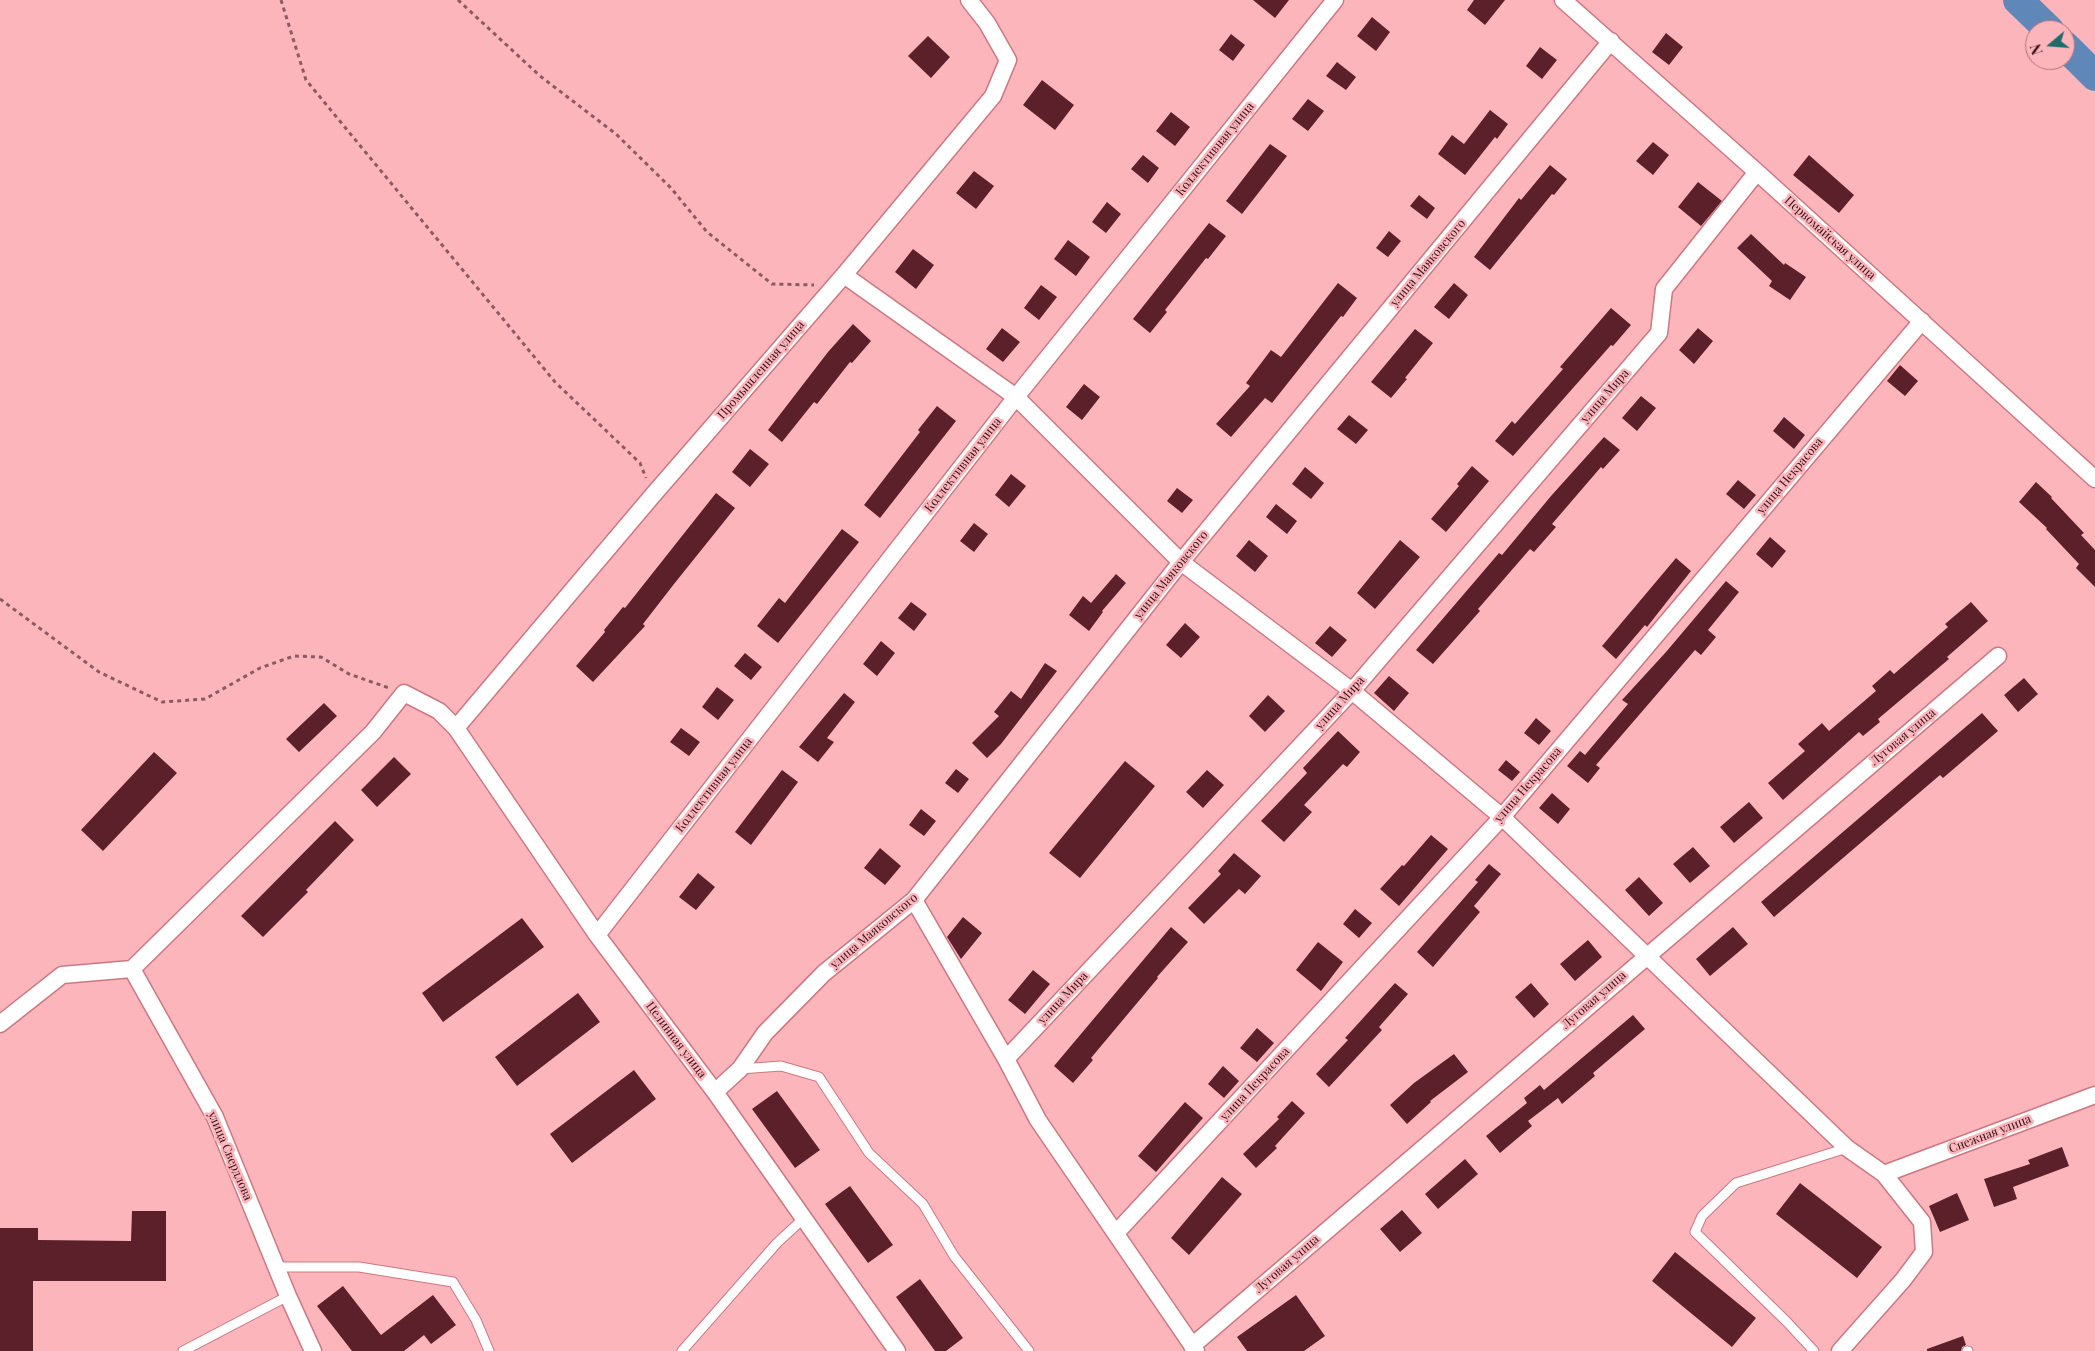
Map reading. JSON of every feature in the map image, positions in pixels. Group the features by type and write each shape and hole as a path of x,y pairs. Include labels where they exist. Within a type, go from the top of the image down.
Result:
{"street":[{"name":"Промышленная улица","path":"456,728 653,495 830,292 993,96 1008,60 987,23 969,0"},
{"name":"Коллективная улица","path":"597,935 1016,397 1335,0"},
{"name":"Первомайская улица","path":"1564,0 1757,172 2095,479"},
{"name":"улица Маяковского","path":"714,1092 740,1069 765,1033 824,973 914,900 1181,562 1611,41"},
{"name":"улица Мира","path":"1006,1059 1352,691 1659,333 1664,289 1757,172"},
{"path":"844,275 1016,397 1181,562 1352,691 1502,817 1847,1148 1884,1174 1922,1222 1924,1252 1904,1280 1840,1351"},
{"name":"улица Некрасова","path":"1116,1233 1502,817 1922,321"},
{"name":"Луговая улица","path":"1194,1348 1646,955 1998,656"},
{"path":"0,1024 62,975 132,969 373,732 404,693"},
{"name":"Целинная улица","path":"404,693 438,712 456,728 597,935 714,1092 897,1351"},
{"path":"914,900 1006,1059 1038,1120 1194,1348"},
{"name":"улица Свердлова","path":"132,969 215,1117 288,1296 313,1351"},
{"name":"Снежная улица","path":"1884,1174 2095,1095"}],"lane":[{"path":"740,1069 780,1066 820,1076 869,1153 923,1204 954,1256 1029,1351"},
{"path":"1814,1351 1696,1232 1702,1216 1736,1183 1847,1148"},
{"path":"682,1351 777,1243 804,1218"},
{"path":"277,1267 359,1267 452,1282 476,1320 489,1351"},
{"path":"183,1351 288,1296"}],"path":[{"path":"281,0 306,80 556,382 640,463 653,495"},
{"path":"458,0 540,76 616,134 671,188 707,232 772,284 812,284 830,292"},
{"path":"0,599 98,672 162,702 205,699 260,668 294,656 321,657 349,674 404,693"}],"building":[{"path":"1253,0 1289,0 1275,18"},
{"path":"1474,0 1505,0 1485,25 1467,10"},
{"path":"1372,17 1390,32 1376,51 1357,36"},
{"path":"1666,33 1683,47 1669,65 1652,52"},
{"path":"1231,34 1245,45 1233,61 1219,50"},
{"path":"928,36 950,57 931,78 908,56"},
{"path":"1540,47 1557,60 1542,79 1526,66"},
{"path":"1337,62 1356,77 1346,90 1326,76"},
{"path":"1042,80 1074,105 1055,130 1023,105"},
{"path":"1308,99 1324,111 1308,131 1292,119"},
{"path":"1490,110 1508,124 1497,139 1495,137 1465,175 1438,154 1452,135 1464,144"},
{"path":"1171,112 1190,127 1175,146 1156,131"},
{"path":"1653,142 1669,155 1653,175 1636,161"},
{"path":"1270,144 1287,156 1242,214 1226,201"},
{"path":"1143,155 1159,168 1148,183 1131,169"},
{"path":"1809,155 1854,195 1839,213 1793,175"},
{"path":"1550,165 1567,179 1554,195 1552,194 1490,270 1474,257 1519,198 1521,200"},
{"path":"974,171 994,186 976,209 956,193"},
{"path":"1698,182 1722,201 1701,226 1678,207"},
{"path":"1419,195 1435,208 1427,219 1410,206"},
{"path":"1107,202 1121,214 1106,233 1092,222"},
{"path":"1209,223 1226,236 1165,310 1167,312 1150,333 1133,319"},
{"path":"1389,231 1401,241 1388,257 1376,248"},
{"path":"1751,234 1784,265 1785,263 1806,277 1790,300 1769,286 1772,281 1737,248"},
{"path":"1068,240 1090,257 1076,276 1054,259"},
{"path":"913,249 934,265 916,289 895,272"},
{"path":"1338,283 1357,298 1272,403 1265,398 1231,437 1216,424 1250,386 1246,383 1271,350 1281,357"},
{"path":"1454,283 1468,295 1449,319 1434,307"},
{"path":"1041,285 1057,297 1039,320 1024,308"},
{"path":"1611,308 1631,325 1513,456 1495,441 1512,421 1515,424 1563,369 1560,367"},
{"path":"853,324 871,341 852,363 850,362 817,404 814,402 782,442 768,430 828,352"},
{"path":"1002,328 1020,342 1003,362 986,349"},
{"path":"1698,328 1713,341 1694,364 1679,350"},
{"path":"1415,329 1433,343 1391,398 1371,382"},
{"path":"1900,365 1918,381 1905,396 1887,381"},
{"path":"1084,384 1100,397 1082,420 1066,407"},
{"path":"1641,396 1656,408 1637,431 1622,418"},
{"path":"937,406 956,421 880,518 864,505 920,432 918,430"},
{"path":"1349,415 1368,430 1356,444 1337,429"},
{"path":"1784,417 1805,435 1794,449 1773,431"},
{"path":"1604,437 1620,450 1603,469 1601,467 1552,524 1556,527 1534,552 1530,549 1478,609 1480,611 1433,664 1416,650 1499,553 1502,555 1551,496"},
{"path":"750,449 769,464 750,487 732,472"},
{"path":"1472,466 1489,481 1446,532 1431,519 1459,486 1457,484"},
{"path":"1305,467 1324,483 1311,499 1292,484"},
{"path":"1011,474 1026,486 1009,507 995,495"},
{"path":"1738,480 1756,495 1744,509 1726,494"},
{"path":"2036,482 2084,533 2081,535 2095,550 2095,587 2076,568 2079,564 2047,528 2019,502"},
{"path":"1177,488 1193,500 1182,513 1167,501"},
{"path":"716,493 735,508 643,624 645,626 593,682 576,666 623,607 625,608"},
{"path":"1276,504 1297,521 1287,534 1266,517"},
{"path":"974,523 988,534 974,552 960,541"},
{"path":"842,529 859,542 778,643 757,626 779,598 785,603"},
{"path":"1770,537 1786,551 1772,568 1756,554"},
{"path":"1249,540 1268,556 1255,572 1236,556"},
{"path":"1400,540 1420,557 1375,609 1357,593"},
{"path":"1676,558 1691,571 1647,627 1645,625 1616,659 1602,646"},
{"path":"1116,574 1126,583 1102,611 1089,631 1069,615 1083,596 1091,603"},
{"path":"1726,581 1739,592 1708,630 1716,637 1701,655 1695,650 1596,765 1600,768 1588,783 1567,766 1580,751 1585,755 1628,704 1622,700 1666,652"},
{"path":"911,602 927,614 914,631 898,618"},
{"path":"1971,602 1988,621 1947,657 1949,659 1878,719 1880,722 1863,736 1859,732 1783,800 1768,783 1805,751 1798,744 1822,723 1829,731 1876,691 1872,686 1890,670 1894,674 1948,627 1945,624"},
{"path":"1185,623 1200,637 1181,658 1166,645"},
{"path":"1330,626 1347,640 1332,657 1315,643"},
{"path":"881,641 895,653 877,676 863,664"},
{"path":"745,653 762,667 751,680 734,666"},
{"path":"1045,663 1057,671 1001,744 987,758 972,743 999,716 994,712 1011,691 1021,699"},
{"path":"1389,676 1409,693 1394,711 1374,693"},
{"path":"2024,678 2038,694 2018,712 2004,695"},
{"path":"717,687 734,700 718,720 702,707"},
{"path":"844,693 855,702 827,738 834,742 818,762 799,747"},
{"path":"1268,695 1285,711 1265,732 1249,716"},
{"path":"324,703 337,716 299,752 286,739"},
{"path":"1982,713 1998,731 1943,778 1940,775 1774,917 1761,902"},
{"path":"1536,718 1551,731 1539,745 1524,733"},
{"path":"681,728 700,742 689,756 670,742"},
{"path":"1338,731 1360,752 1347,767 1343,764 1304,805 1312,812 1284,842 1261,821 1307,773 1303,768"},
{"path":"154,752 177,773 103,851 81,830"},
{"path":"394,757 411,774 377,807 361,790"},
{"path":"1506,760 1520,772 1512,781 1498,770"},
{"path":"1125,761 1155,786 1080,878 1049,853"},
{"path":"956,769 969,779 958,793 945,783"},
{"path":"782,770 798,782 751,845 735,832"},
{"path":"1207,770 1224,785 1203,808 1186,792"},
{"path":"1552,793 1570,809 1558,824 1539,808"},
{"path":"1749,802 1763,818 1734,843 1720,827"},
{"path":"921,809 936,821 924,836 909,825"},
{"path":"335,821 354,840 306,890 308,892 263,937 241,916"},
{"path":"1431,835 1448,849 1399,906 1380,889 1402,865 1404,866"},
{"path":"1693,847 1710,866 1690,883 1673,864"},
{"path":"880,848 901,866 885,885 864,868"},
{"path":"1234,853 1261,876 1245,894 1239,889 1204,924 1188,908 1221,874 1218,871"},
{"path":"1489,864 1501,874 1474,906 1480,912 1433,967 1417,952 1478,882 1475,880"},
{"path":"698,873 715,887 696,910 679,897"},
{"path":"1639,877 1663,903 1649,916 1625,890"},
{"path":"1355,909 1372,923 1359,938 1343,924"},
{"path":"963,917 982,933 961,959 947,937"},
{"path":"522,918 544,947 443,1022 422,993"},
{"path":"1171,927 1188,942 1157,977 1073,1083 1054,1066"},
{"path":"1733,927 1748,944 1710,976 1696,959"},
{"path":"1588,940 1602,957 1575,981 1560,964"},
{"path":"1318,942 1343,962 1321,991 1296,970"},
{"path":"1033,970 1050,984 1025,1014 1008,1000"},
{"path":"1395,983 1408,994 1379,1027 1382,1030 1329,1087 1316,1074 1348,1040 1345,1038"},
{"path":"1531,983 1549,1004 1534,1018 1515,997"},
{"path":"578,993 600,1022 517,1086 495,1057"},
{"path":"1633,1015 1645,1029 1593,1073 1595,1076 1562,1104 1558,1098 1528,1121 1532,1126 1500,1153 1486,1136 1527,1103 1524,1098 1540,1085 1544,1090"},
{"path":"1257,1028 1274,1043 1257,1062 1240,1048"},
{"path":"1454,1054 1468,1072 1430,1101 1407,1124 1390,1105 1414,1083"},
{"path":"1223,1066 1239,1081 1224,1098 1208,1084"},
{"path":"634,1070 656,1099 572,1163 550,1134"},
{"path":"777,1091 820,1150 795,1168 752,1109"},
{"path":"1292,1101 1305,1113 1275,1146 1277,1148 1256,1168 1243,1154 1279,1119 1277,1117"},
{"path":"1185,1102 1203,1118 1156,1172 1138,1156"},
{"path":"2062,1147 2069,1166 2013,1187 2017,1199 1994,1207 1984,1179 2030,1164 2028,1160"},
{"path":"1465,1159 1478,1174 1438,1209 1425,1194"},
{"path":"1222,1177 1242,1194 1189,1255 1171,1238"},
{"path":"1800,1183 1882,1247 1857,1278 1776,1214"},
{"path":"850,1186 893,1245 868,1263 825,1204"},
{"path":"1957,1193 1969,1220 1940,1232 1929,1206"},
{"path":"1402,1210 1422,1233 1400,1252 1380,1229"},
{"path":"132,1211 166,1211 166,1281 33,1281 33,1351 0,1351 0,1228 38,1228 38,1240 131,1241"},
{"path":"1675,1252 1756,1318 1732,1347 1652,1281"},
{"path":"920,1279 963,1338 946,1351 935,1351 896,1297"},
{"path":"343,1286 381,1335 433,1295 456,1325 431,1344 424,1335 404,1351 352,1351 317,1306"},
{"path":"1296,1295 1325,1336 1304,1351 1247,1351 1237,1337"},
{"path":"1963,1336 1966,1345 1962,1347 1961,1351 1927,1351 1927,1349"}],"waterway":[{"path":"2018,0 2039,20"},
{"path":"2075,56 2095,76"}]}
